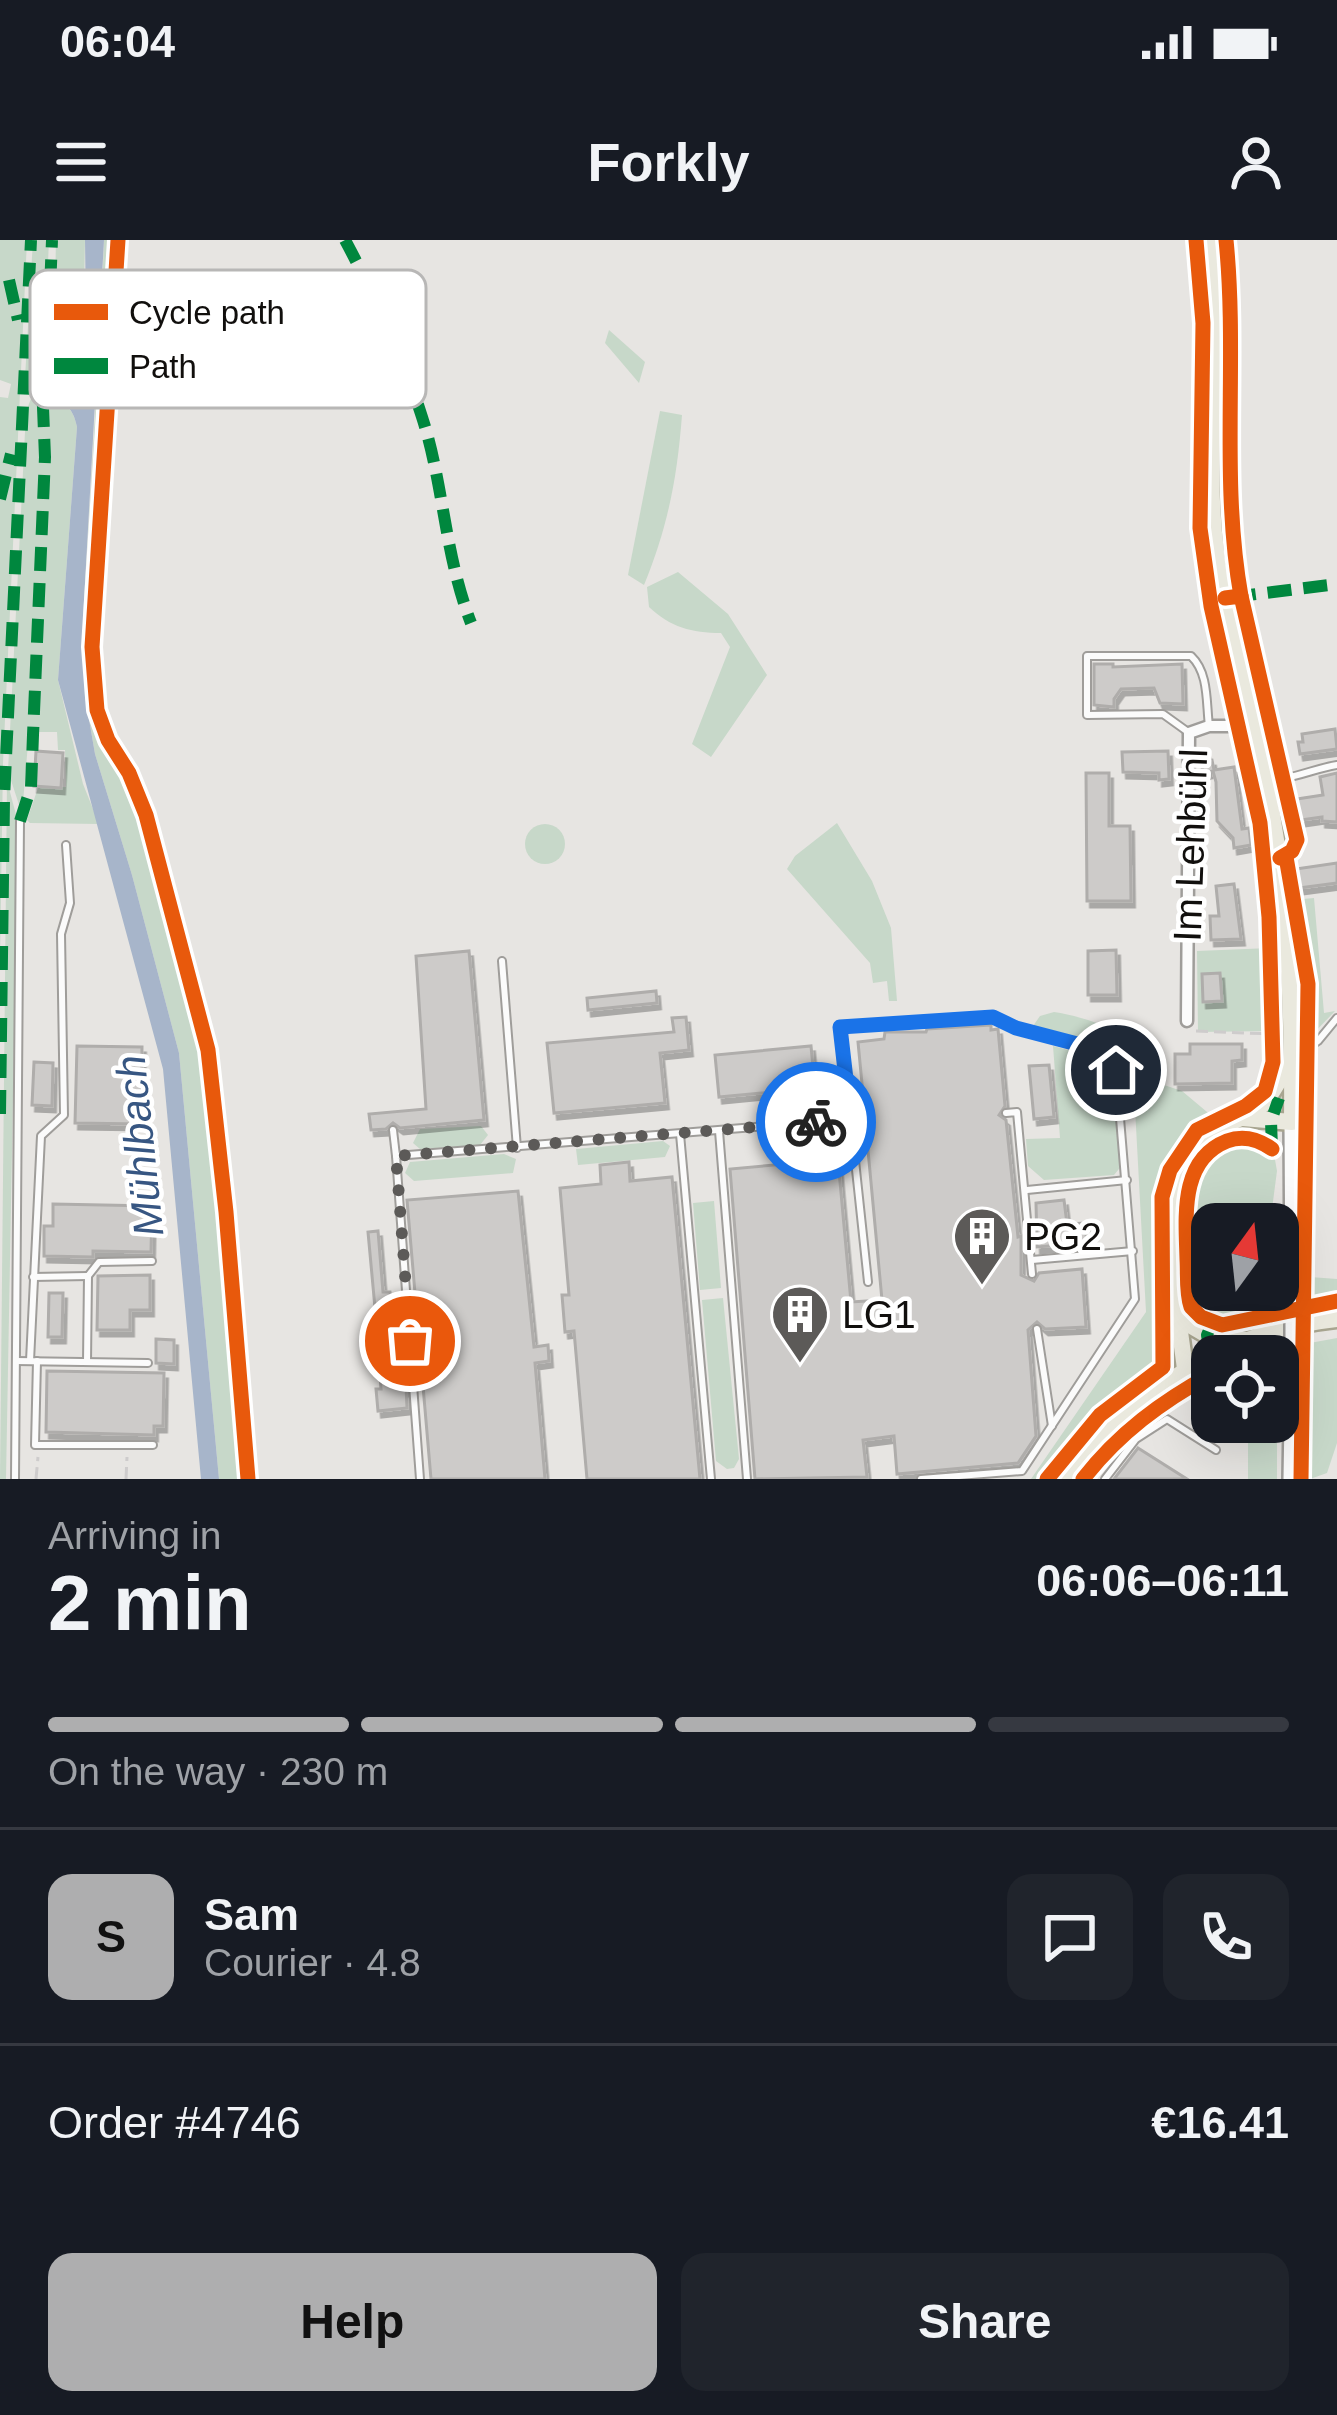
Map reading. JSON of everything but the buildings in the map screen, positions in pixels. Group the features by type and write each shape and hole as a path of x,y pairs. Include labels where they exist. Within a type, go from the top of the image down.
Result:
{"main road":[{"path":"1211,240 1216,547 1280,858 1291,966 1291,1479"},
{"path":"1185,1369 1187,1315 1175,1183 1187,1156 1203,1137 1243,1118 1272,1095 1292,1061"},
{"path":"1243,1118 1292,1122"},
{"path":"1187,1315 1208,1335 1337,1319"},
{"path":"1069,1479 1125,1413 1240,1332"}],"street":[{"name":"Im Lehbühl","path":"1187,1021 1190,734 1209,726 1254,726"}],"lane":[{"path":"1224,598 1241,596 1285,778 1297,840 1292,851 1280,858"},
{"path":"1190,734 1162,714 1087,715 1087,656 1191,656 1200,664 1209,726"},
{"path":"1285,778 1337,765"},
{"path":"15,1479 20,821"},
{"path":"66,844 70,903 61,934 64,1115 40,1136 33,1276 35,1445 153,1445"},
{"path":"502,961 517,1148"},
{"path":"868,1282 840,1027 993,1017 1081,1045 1112,1063 1118,1082 1136,1284 1130,1312 1022,1472 921,1479"},
{"path":"1292,1061 1337,1018"},
{"path":"1006,1113 1017,1112 1032,1274"},
{"path":"396,1156 828,1121 865,1122"},
{"path":"393,1130 420,1479"},
{"path":"719,1130 747,1479"},
{"path":"680,1134 711,1479"},
{"path":"1027,1190 1127,1180"},
{"path":"1032,1259 1133,1251"},
{"path":"87,1362 88,1276 99,1262 152,1261"},
{"path":"33,1276 88,1276"},
{"path":"1037,1330 1052,1426"},
{"path":"16,1361 148,1363"},
{"path":"1105,1479 1136,1439 1167,1419 1216,1450"}],"path":[{"path":"1187,1021 1198,1033 1272,1041 1271,1010"},
{"path":"1212,1323 1218,1311"},
{"path":"1187,1315 1240,1332"},
{"path":"36,1479 40,1445"},
{"path":"126,1479 128,1445"}],"green space":[{"path":"0,240 27,240 3,763 0,960 0,397 8,398 11,384 0,380"},
{"path":"33,240 49,240 48,270 31,270"},
{"path":"56,240 85,240 84,270 55,270"},
{"path":"104,240 114,240 112,270 103,270"},
{"path":"30,292 30,377 24,395"},
{"path":"609,330 645,362 639,383 605,343"},
{"path":"30,401 30,408 68,408 77,427 58,680 83,784 99,824 27,820 38,788 66,787 65,750 58,750 57,732 29,732 22,814 8,771"},
{"path":"96,408 103,408 90,609 91,694 106,746 127,777 138,806 205,1057 245,1479 219,1479 179,1053 95,754 85,696 83,619"},
{"path":"660,411 682,415 680,438 665,522 644,585 628,575"},
{"path":"678,572 728,614 767,675 711,757 692,744 730,647 721,633 682,628 649,607 647,587"},
{"path":"7,781 18,822 6,1479 0,1479"},
{"path":"837,823 872,881 891,928 897,1001 889,1001 887,981 873,983 870,963 787,869 795,856"},
{"path":"545,824 559,830 565,844 559,858 545,864 531,858 525,844 531,830"},
{"path":"1314,898 1324,1013 1335,1011 1311,1036 1312,987 1302,910 1303,899"},
{"path":"1270,948 1272,1031 1198,1032 1197,951"},
{"path":"1054,1012 1103,1026 1134,1043 1147,1055 1161,1084 1182,1091 1213,1117 1187,1134 1170,1158 1160,1189 1155,1258 1157,1356 1088,1418 1039,1479 1031,1479 1146,1312 1133,1071 1099,1046 1033,1026 1040,1016"},
{"path":"1053,1046 1095,1063 1113,1087 1123,1164 1114,1175 1044,1180 1028,1166 1026,1139 1060,1138"},
{"path":"481,1126 488,1135 480,1145 420,1149 413,1143 420,1129"},
{"path":"663,1141 670,1146 665,1157 578,1165 576,1149"},
{"path":"1234,1141 1253,1141 1274,1154 1273,1203 1191,1203 1199,1171 1214,1153"},
{"path":"504,1154 516,1159 513,1173 414,1181 405,1173 410,1162"},
{"path":"714,1201 721,1288 700,1290 693,1203"},
{"path":"1191,1203 1191,1276 1188,1248"},
{"path":"1310,1277 1337,1279 1337,1297 1310,1300"},
{"path":"723,1298 739,1459 734,1468 727,1469 716,1461 702,1300"},
{"path":"1204,1311 1265,1311 1225,1322"},
{"path":"1337,1338 1337,1443 1327,1473 1310,1479 1310,1343"},
{"path":"1248,1443 1277,1443 1277,1479 1248,1479"}],"water":[{"path":"85,240 104,240 102,270 85,270"},
{"path":"68,408 95,408 83,619 85,696 95,754 179,1053 219,1479 201,1479 163,1069 58,680 77,427"}],"marked path":[{"path":"0,1114 4,799 31,240"},
{"path":"51,270 52,240"},
{"path":"345,240 360,270"},
{"path":"9,280 18,320"},
{"path":"20,821 31,787 43,408"},
{"path":"419,408 471,623"},
{"path":"0,499 11,454"},
{"path":"1239,587 1241,596 1337,584"},
{"path":"1272,1149 1271,1121 1279,1098"},
{"path":"1207,1335 1212,1323"}],"cycle path":[{"path":"116,270 118,240"},
{"path":"1047,1479 1100,1415 1163,1367 1162,1197 1170,1170 1197,1130 1265,1091 1273,1062 1269,917 1260,823 1211,606 1200,528 1203,323 1196,240"},
{"path":"1226,240 1231,507 1241,596"},
{"path":"107,408 92,647 97,710 146,815 208,1050 248,1479"},
{"path":"1225,598 1241,596 1297,840 1292,851 1280,858"},
{"path":"1286,857 1308,984 1301,1479"},
{"path":"1272,1149 1239,1138 1211,1150 1200,1162 1189,1192 1186,1226 1191,1307 1201,1317 1222,1325 1337,1301"},
{"path":"1083,1479 1142,1420 1191,1386"}],"way so far":[{"path":"410,1341 396,1156 816,1122"}],"place":[{"name":"PG2","path":"982,1287"},
{"name":"LG1","path":"800,1365"}],"route":[{"path":"816,1122 851,1123 840,1027 993,1017 1081,1045 1116,1070"}],"water label":[{"name":"Mühlbach","path":"139,1146"}]}
